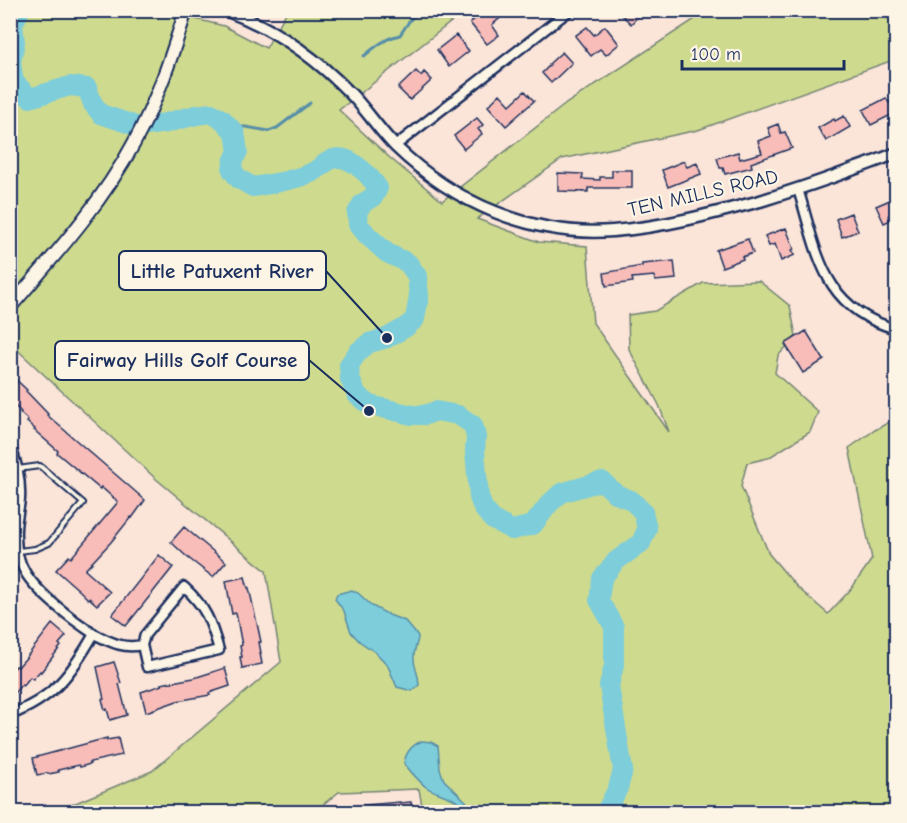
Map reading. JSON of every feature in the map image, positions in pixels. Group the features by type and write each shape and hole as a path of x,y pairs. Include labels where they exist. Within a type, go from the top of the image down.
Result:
{"main road":[{"path":"10,307 84,219 134,143 151,108 186,10"}],"street":[{"name":"TEN MILLS ROAD","path":"225,10 267,29 312,58 351,93 395,146 450,190 485,209 546,227 577,231 612,231 689,219 798,189 897,153"},
{"path":"395,146 570,10"},
{"path":"798,189 823,268 838,294 865,317 881,325 897,329"},
{"path":"10,445 20,496 14,551 24,571 32,582 93,634 118,646 142,645"},
{"path":"184,587 197,598 207,613 219,650 147,667 142,645 145,634 184,587"},
{"path":"10,715 38,702 59,685 81,656 93,634"}],"lane":[{"path":"14,469 40,466 83,503 49,543 35,549 14,551"}],"green space":[{"path":"10,11 171,11 171,13 224,26 266,48 287,11 465,11 339,110 390,158 442,201 567,103 707,11 896,11 896,59 698,130 562,159 477,219 539,242 587,246 593,323 669,432 659,405 629,349 628,315 655,311 703,283 759,281 790,306 796,336 778,356 775,373 818,412 810,432 768,458 747,463 741,486 769,554 797,587 828,614 851,589 872,559 849,448 896,418 896,812 423,812 419,789 339,792 313,812 54,812 152,771 281,662 266,571 155,478 11,344"}],"water":[{"path":"352,590 372,606 405,621 418,636 414,660 419,685 412,691 397,687 387,664 351,632 344,611 335,599 337,594"},
{"path":"422,741 438,746 440,769 444,780 477,812 464,812 458,802 426,787 404,763 412,747"}],"building":[{"path":"486,10 510,10 492,25 499,35 487,44 470,23"},
{"path":"617,10 644,10 631,24"},
{"path":"605,26 619,44 606,55 600,49 591,56 575,36 587,27 594,35"},
{"path":"456,35 469,51 449,67 437,50"},
{"path":"562,52 572,63 551,83 542,73"},
{"path":"416,71 421,76 424,72 432,80 410,100 398,88"},
{"path":"525,91 534,101 506,126 488,106 500,94 510,105"},
{"path":"886,98 889,103 897,99 897,112 871,125 863,110"},
{"path":"844,116 850,127 826,141 818,128"},
{"path":"477,118 483,125 478,129 482,134 464,149 454,136"},
{"path":"778,124 781,133 785,132 792,148 751,163 752,167 725,174 717,158 738,152 740,159 762,153 758,141 771,136 768,128"},
{"path":"684,161 687,167 697,163 701,174 668,187 662,170"},
{"path":"612,170 632,170 632,188 588,188 588,192 558,191 558,173 583,174 582,179 600,180 600,177 612,177"},
{"path":"897,197 897,217 884,223 876,206"},
{"path":"851,213 858,231 842,237 836,219"},
{"path":"786,228 795,255 781,261 775,244 769,246 765,236"},
{"path":"748,239 753,253 722,267 716,250"},
{"path":"674,261 676,279 655,281 654,276 632,278 633,282 606,286 604,273 642,266 642,264"},
{"path":"806,331 824,360 803,373 785,344"},
{"path":"10,374 27,390 47,415 145,500 132,518 85,570 110,592 97,605 56,570 69,556 71,558 118,502 57,453 58,451 34,430 21,412 10,404"},
{"path":"184,527 226,562 213,577 171,542"},
{"path":"159,555 173,567 126,626 112,615"},
{"path":"245,577 261,642 259,642 262,664 242,668 240,646 242,645 236,613 232,614 226,581"},
{"path":"52,624 66,636 59,644 61,646 41,672 33,679 30,677 10,698 10,673 25,659"},
{"path":"114,662 127,715 110,720 102,699 104,699 97,667"},
{"path":"225,668 230,686 209,693 210,695 177,701 146,712 141,692 161,684 194,678"},
{"path":"107,738 107,740 118,738 122,755 90,762 80,767 79,765 58,770 59,772 37,775 33,758"},
{"path":"411,802 412,813 355,813 355,806"}],"waterway":[{"path":"20,10 13,24 15,42 11,63 14,82 30,98 70,86 87,88 93,104 101,114 139,127 211,113 223,120 235,133 238,151 232,170 239,179 253,187 299,177 313,172 330,160 339,158 352,162 370,178 378,188 374,196 362,204 357,213 358,224 387,253 408,263 417,276 419,296 415,319 406,327 387,338 369,343 358,352 349,365 350,379 357,395 370,405 412,415 425,415 436,411 458,415 473,425 476,437 479,497 483,508 493,520 512,530 533,525 561,493 602,481 616,494 631,500 643,512 647,529 641,543 616,561 602,578 599,600 614,627 614,665 609,686 623,770 618,788 604,812"},
{"path":"364,56 376,46 400,35 420,10"},
{"path":"230,127 269,131 277,128 310,103"}],"place":[{"name":"Little Patuxent River","path":"387,338"},
{"name":"Fairway Hills Golf Course","path":"369,411"}]}
